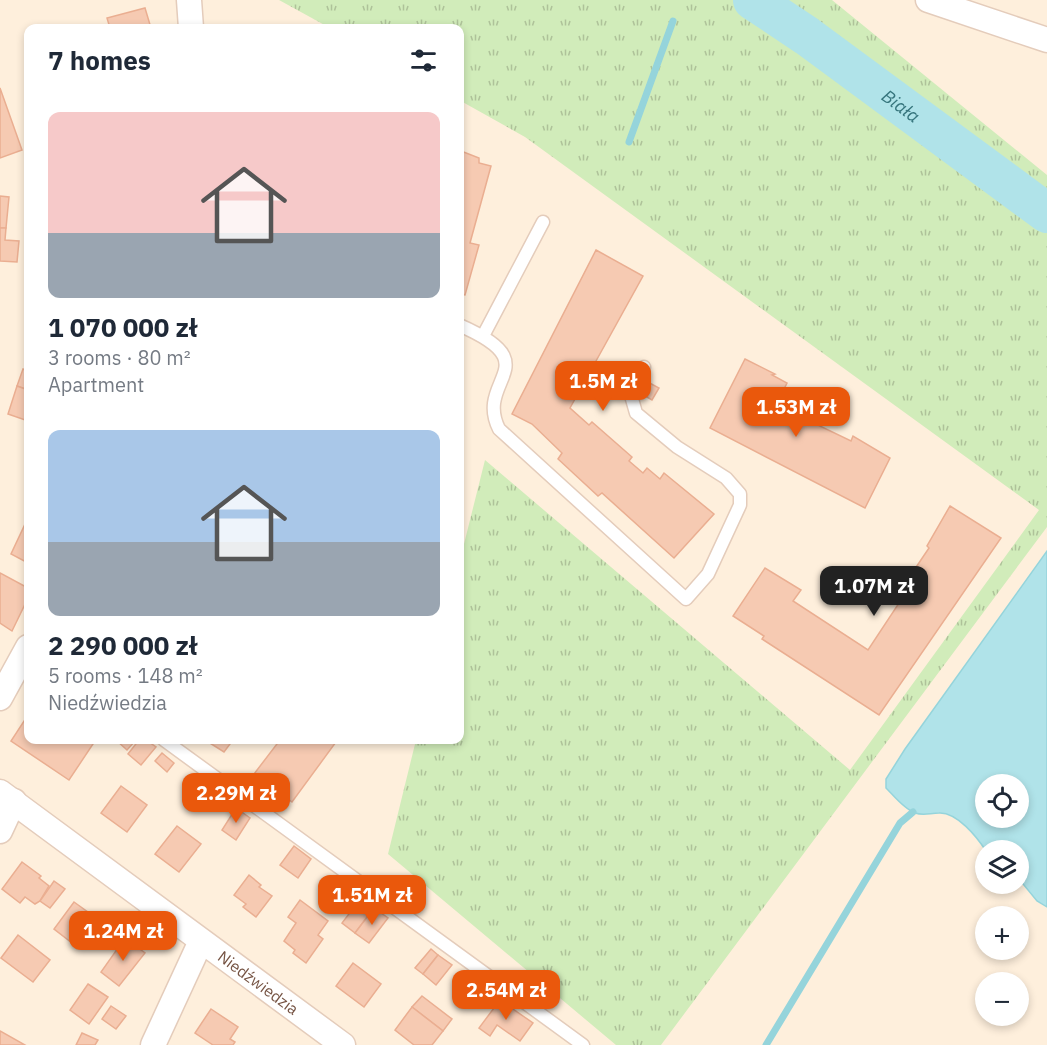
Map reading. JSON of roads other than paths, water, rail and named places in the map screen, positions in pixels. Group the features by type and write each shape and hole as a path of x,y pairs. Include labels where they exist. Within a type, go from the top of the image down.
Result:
{"street":[{"path":"189,0 191,24"},
{"path":"928,0 1047,40"},
{"path":"0,698 24,654"},
{"path":"0,831 7,796"},
{"name":"Niedźwiedzia","path":"7,796 343,1045"},
{"path":"153,1045 201,941"}],"lane":[{"path":"483,336 543,222"},
{"path":"464,327 483,336 499,348 505,357 505,373 494,401 494,419 499,429 686,599 708,574 740,504 740,494 726,478 676,447 636,413 630,392 644,367"},
{"path":"169,744 583,1045"}],"water":[{"path":"1047,551 1047,907 1037,901 1029,891 1029,840 977,840 953,817 939,813 924,814 911,811 886,788 886,779"}],"waterway":[{"name":"Biała","path":"753,0 807,36 1047,213"},
{"path":"629,142 673,21"},
{"path":"766,1045 900,823 913,812"}]}
